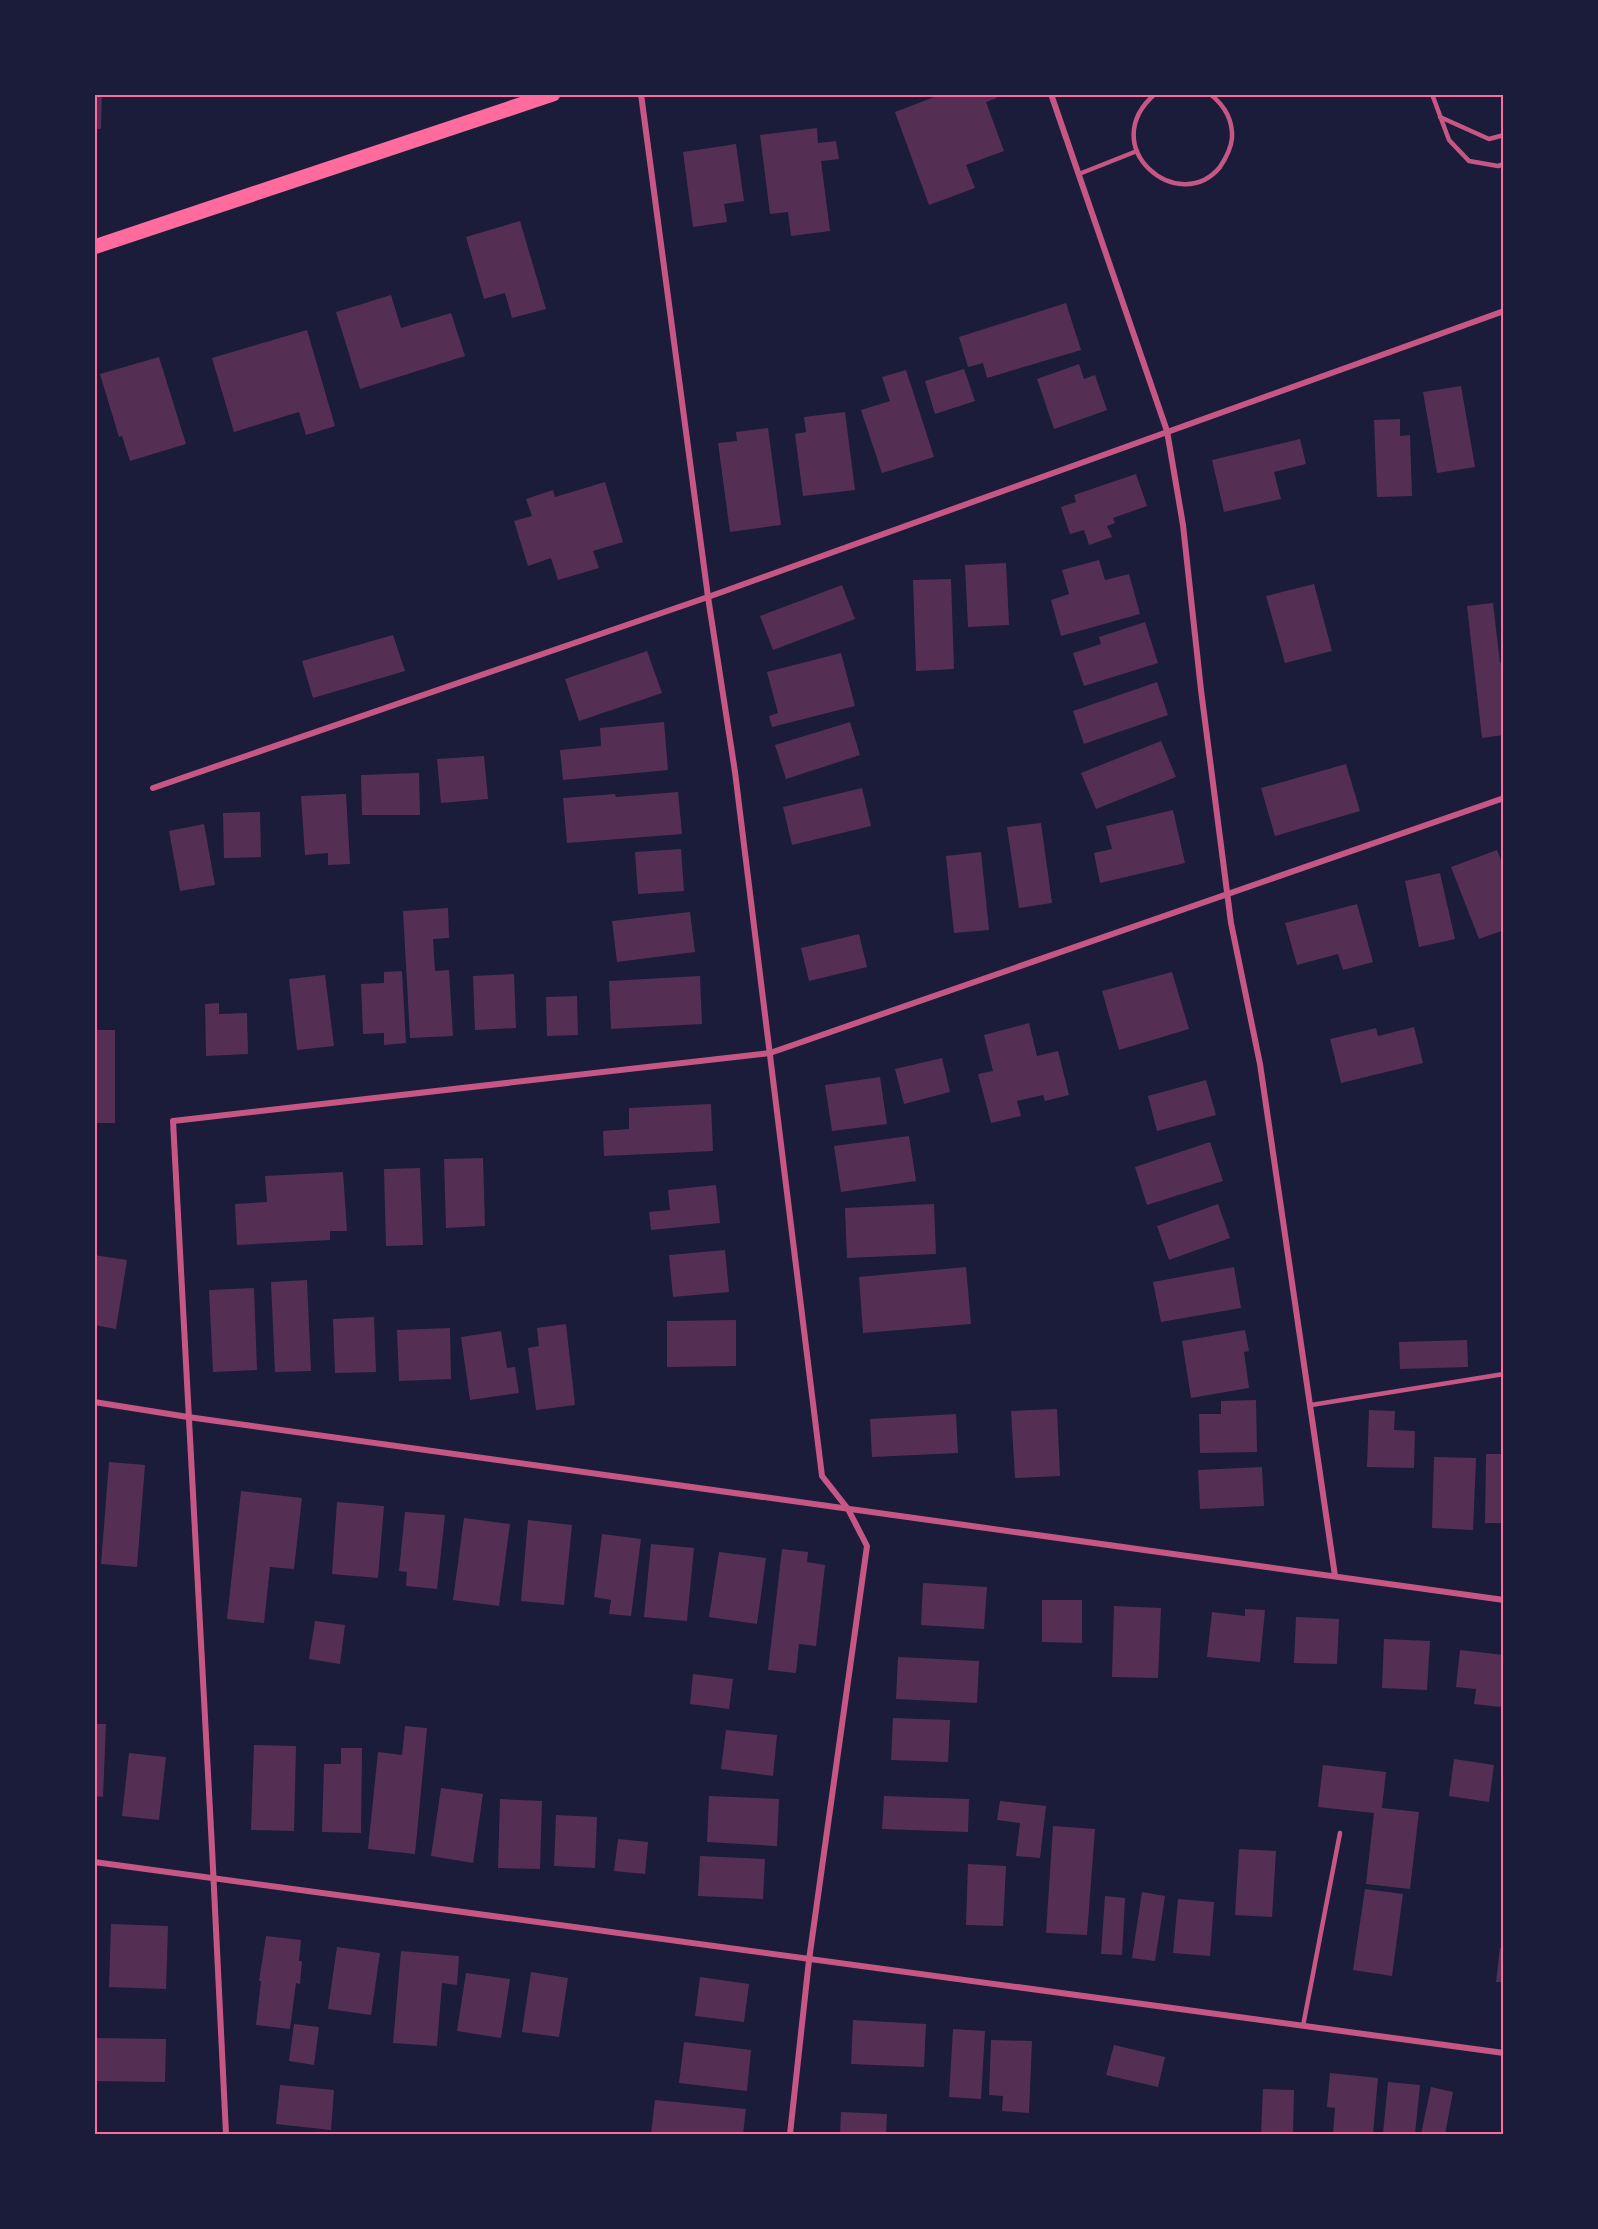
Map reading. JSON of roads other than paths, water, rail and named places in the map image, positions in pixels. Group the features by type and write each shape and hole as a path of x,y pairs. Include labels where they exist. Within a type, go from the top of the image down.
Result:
{"main road":[{"path":"94,247 552,94"}],"street":[{"path":"641,94 708,597 735,772 822,1476 848,1509 867,1546 809,1960 790,2134"},
{"path":"1051,94 1167,431 1183,525 1201,690 1231,923 1260,1064 1335,1576"},
{"path":"153,788 708,597 1503,311"},
{"path":"226,2134 172,1121 770,1053 1503,798"},
{"path":"94,1402 1503,1600"},
{"path":"94,1863 1503,2053"}],"lane":[{"path":"1155,94 1144,104 1136,119 1134,135 1137,151 1144,165 1156,176 1170,182 1186,184 1202,180 1215,172 1231,145 1232,129 1227,113 1218,100 1210,94"},
{"path":"1432,94 1449,140 1469,161 1498,166 1503,164"},
{"path":"1440,117 1489,139 1503,135"},
{"path":"1079,174 1137,151"},
{"path":"1311,1405 1503,1374"},
{"path":"1304,2026 1340,1833"}]}
